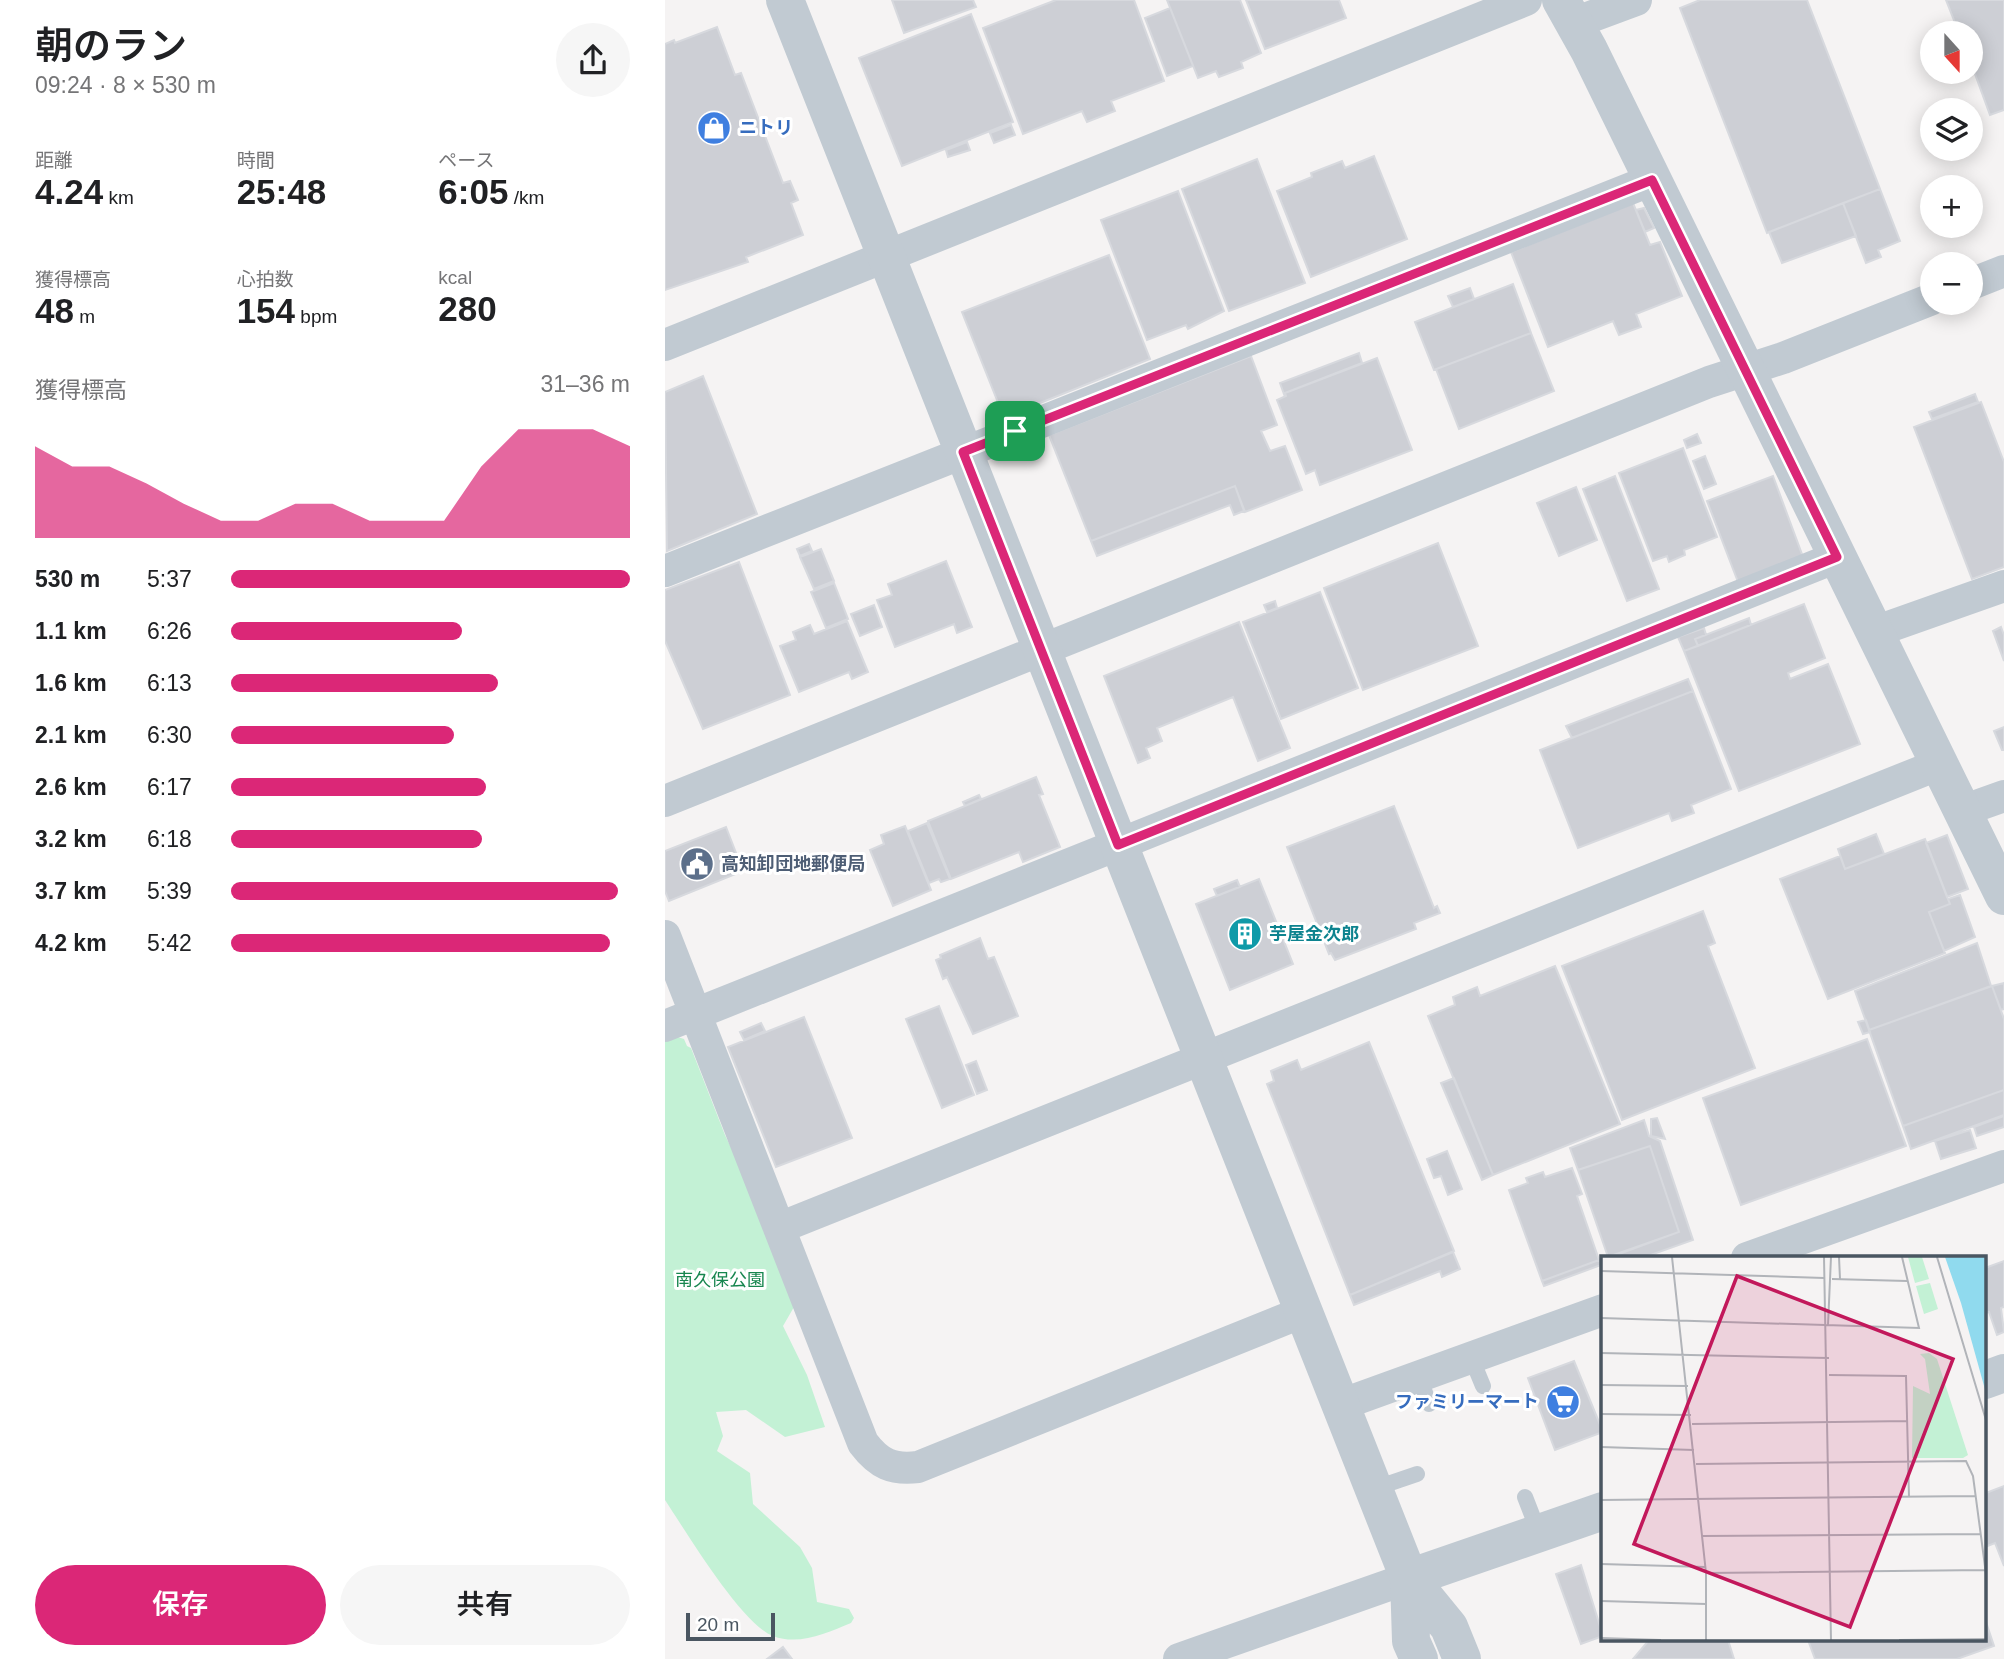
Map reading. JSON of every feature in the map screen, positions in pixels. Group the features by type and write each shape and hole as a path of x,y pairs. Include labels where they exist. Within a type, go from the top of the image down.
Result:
{"street":[{"path":"785,0 1409,1578 1449,1627 1462,1659"},
{"path":"665,345 1527,0"},
{"path":"1636,0 1567,12 2004,896"},
{"path":"665,571 1652,180"},
{"path":"1983,279 2004,271"},
{"path":"665,801 1697,387 1920,304"},
{"path":"665,1026 1837,557"},
{"path":"1874,632 2004,586"},
{"path":"779,1228 1940,764"},
{"path":"1962,811 2004,796"},
{"path":"665,936 863,1443 885,1466 900,1469 918,1466 1303,1312"},
{"path":"1753,1256 2004,1166"},
{"path":"1340,1405 1424,1390 1477,1372 1601,1311"},
{"path":"1987,1379 2004,1373"},
{"path":"1179,1659 1601,1512"},
{"path":"1409,1578 1411,1641 1419,1659"}],"lane":[{"path":"1373,1489 1417,1474"},
{"path":"1525,1497 1539,1533"}],"green space":[{"name":"南久保公園","path":"671,1035 684,1039 691,1048 725,1135 751,1189 794,1307 783,1326 807,1375 825,1427 785,1437 746,1410 716,1412 723,1436 717,1451 750,1473 753,1504 800,1547 812,1568 817,1602 849,1609 854,1618 851,1623 813,1637 783,1639 760,1628 730,1596 665,1500 665,1038"}],"building":[{"path":"892,0 973,0 976,7 904,33"},
{"path":"1056,0 1134,0 1164,81 1111,101 1115,111 1087,122 1082,111 1023,134 983,28"},
{"path":"1167,0 1240,0 1261,53 1241,62 1243,68 1219,77 1216,71 1198,78"},
{"path":"1246,0 1339,0 1346,18 1265,49"},
{"path":"1700,0 1807,0 1880,189 1767,233 1680,8"},
{"path":"1946,0 2004,0 2004,110 1990,115 1979,84 1983,84 1983,21 1954,21"},
{"path":"1170,8 1193,66 1167,76 1145,18"},
{"path":"971,14 1013,122 902,166 859,58"},
{"name":"ニトリ","path":"717,27 735,75 741,73 783,183 790,181 798,200 791,203 803,235 746,257 748,262 665,290 665,44 674,40 675,43"},
{"path":"1011,125 1015,135 994,143 990,133"},
{"path":"967,142 970,150 948,157 946,150"},
{"path":"1374,156 1407,239 1311,277 1277,191 1342,161 1345,168"},
{"path":"1257,159 1305,283 1229,311 1182,189"},
{"path":"1880,189 1900,241 1878,250 1881,257 1866,263 1843,203"},
{"path":"1178,191 1224,311 1188,329 1186,325 1147,340 1101,220"},
{"path":"1633,203 1650,245 1660,242 1682,296 1636,314 1641,327 1619,335 1613,321 1548,347 1511,252"},
{"path":"1843,203 1856,236 1782,263 1769,232"},
{"path":"1644,208 1654,228 1645,232 1636,210"},
{"path":"1109,255 1150,359 1010,415 1004,402 999,405 962,312"},
{"path":"1513,284 1531,333 1434,370 1415,322"},
{"path":"1470,288 1474,299 1453,307 1448,296"},
{"path":"1531,333 1554,391 1459,429 1436,369"},
{"path":"1359,353 1362,363 1285,393 1285,397 1280,383"},
{"path":"1251,356 1277,425 1261,431 1270,451 1285,446 1302,490 1245,512 1235,486 1091,541 1049,435"},
{"path":"1377,358 1412,450 1320,485 1315,470 1306,474 1277,400 1286,396 1285,393"},
{"path":"703,376 757,514 667,551 665,392"},
{"path":"1975,394 1978,402 1932,419 1929,412"},
{"path":"1981,402 2004,462 2004,567 1972,579 1914,427"},
{"path":"1697,434 1701,443 1687,448 1684,440"},
{"path":"1683,448 1717,537 1684,550 1685,555 1669,562 1667,556 1653,561 1619,473"},
{"path":"1705,456 1716,484 1704,489 1693,461"},
{"path":"1615,476 1659,589 1627,601 1583,489"},
{"path":"1773,476 1803,557 1738,582 1707,501"},
{"path":"1235,486 1244,511 1234,515 1230,505 1097,556 1091,541"},
{"path":"1576,487 1597,540 1559,556 1537,503"},
{"path":"1438,543 1478,646 1363,690 1324,588"},
{"path":"809,544 812,551 800,556 797,549"},
{"path":"821,549 834,581 814,589 800,557"},
{"path":"946,561 972,627 957,633 954,624 895,647 877,600 892,595 888,584"},
{"path":"739,562 790,695 703,729 665,641 665,590"},
{"path":"834,583 848,619 826,628 811,592"},
{"path":"1320,592 1358,688 1281,719 1243,622"},
{"path":"1275,601 1277,608 1267,612 1264,605"},
{"path":"1804,604 1825,658 1788,673 1790,679 1828,664 1860,744 1739,791 1684,651"},
{"path":"874,605 882,627 860,636 851,614"},
{"path":"1749,618 1751,625 1698,646 1695,639"},
{"path":"847,621 868,672 852,679 849,672 799,692 780,646 796,640 793,632 810,625 814,634"},
{"path":"1239,622 1290,748 1258,761 1233,697 1157,728 1162,741 1146,748 1150,758 1138,763 1104,676"},
{"path":"2001,627 2004,635 2004,661 1993,631"},
{"path":"1704,628 1706,635 1695,639 1698,646 1684,651 1678,637"},
{"path":"1688,679 1693,691 1572,738 1566,726"},
{"path":"1693,691 1731,789 1691,805 1694,813 1672,821 1669,813 1578,848 1540,750"},
{"path":"2004,727 2004,750 2002,750 1994,731"},
{"path":"1036,777 1043,794 1039,795 1060,847 1023,862 1019,852 951,879 928,821"},
{"path":"979,795 981,799 965,806 963,802"},
{"path":"1394,806 1434,908 1437,906 1440,913 1414,923 1416,929 1335,960 1331,953 1329,954 1287,847"},
{"path":"927,823 950,879 941,882 939,879 929,883 908,831"},
{"path":"905,826 931,890 893,906 870,850 884,844 881,835"},
{"path":"726,827 743,871 669,901 665,891 665,851"},
{"path":"1876,834 1884,854 1845,869 1838,849"},
{"path":"1947,835 1968,889 1947,897 1926,843"},
{"path":"1925,839 1950,904 1929,912 1945,953 1828,999 1780,879 1840,856 1845,869"},
{"name":"芋屋金次郎","path":"1259,879 1293,964 1230,990 1196,904"},
{"path":"1237,880 1240,887 1217,896 1214,889"},
{"path":"1960,895 1975,937 1944,951 1929,912 1950,904 1948,899"},
{"path":"1703,911 1715,943 1708,946 1755,1068 1622,1120 1562,966"},
{"path":"980,938 988,959 994,957 1018,1016 973,1034 947,977 943,979 936,960 941,958 940,955"},
{"path":"1977,943 1991,986 1869,1030 1855,991"},
{"path":"1555,966 1620,1124 1493,1175 1428,1016 1455,1005 1453,997 1477,987 1480,996"},
{"path":"2004,983 2004,1009 2001,1010 1992,986"},
{"path":"1992,986 2004,1019 2004,1090 1903,1126 1869,1030"},
{"path":"939,1006 974,1095 942,1108 906,1019"},
{"path":"804,1017 852,1138 776,1167 728,1047"},
{"path":"1866,1020 1870,1032 1863,1034 1858,1022"},
{"path":"761,1023 765,1031 744,1040 740,1032"},
{"path":"1867,1039 1906,1146 1741,1205 1703,1098"},
{"path":"1369,1042 1454,1251 1350,1295 1267,1084 1274,1081 1271,1071 1297,1060 1301,1070"},
{"path":"976,1061 987,1090 977,1094 966,1065"},
{"path":"1454,1078 1493,1175 1482,1180 1441,1083"},
{"path":"2004,1090 2004,1115 1911,1149 1903,1126"},
{"path":"2004,1116 2004,1127 1977,1136 1974,1127"},
{"path":"1657,1118 1665,1139 1651,1136 1651,1119"},
{"path":"1644,1120 1649,1136 1660,1141 1693,1240 1648,1256 1613,1256 1679,1232 1650,1146 1578,1170 1570,1148"},
{"path":"1970,1130 1976,1148 1941,1159 1935,1141"},
{"path":"1650,1146 1679,1232 1608,1256 1578,1170"},
{"path":"1447,1151 1462,1189 1448,1195 1441,1176 1434,1178 1427,1159"},
{"path":"1572,1168 1582,1194 1577,1196 1599,1260 1542,1281 1509,1190 1528,1183 1526,1178 1543,1172 1545,1177"},
{"path":"1453,1252 1460,1269 1442,1277 1440,1271 1354,1305 1350,1295"},
{"path":"1599,1260 1601,1265 1544,1286 1542,1281"},
{"path":"2004,1261 2004,1307 2001,1308 2004,1332 1997,1335 1987,1312 1987,1267"},
{"name":"ファミリーマート","path":"1574,1361 1601,1433 1555,1450 1528,1378"},
{"path":"2004,1486 2004,1566 1995,1543 1987,1546 1987,1493"},
{"path":"1581,1565 1601,1637 1581,1644 1556,1574"},
{"path":"1987,1625 1994,1646 1957,1659 1815,1659 1809,1642 1987,1642"},
{"path":"1647,1642 1729,1642 1734,1659 1633,1659"},
{"path":"783,1647 792,1659 767,1659"}],"place":[{"name":"ニトリ","path":"714,128"},
{"name":"高知卸団地郵便局","path":"697,864"},
{"name":"芋屋金次郎","path":"1245,934"},
{"name":"ファミリーマート","path":"1563,1402"}],"route":[{"path":"1652,180 1759,393 1837,557 1118,845 963,452 1015,431 1652,180"}]}
